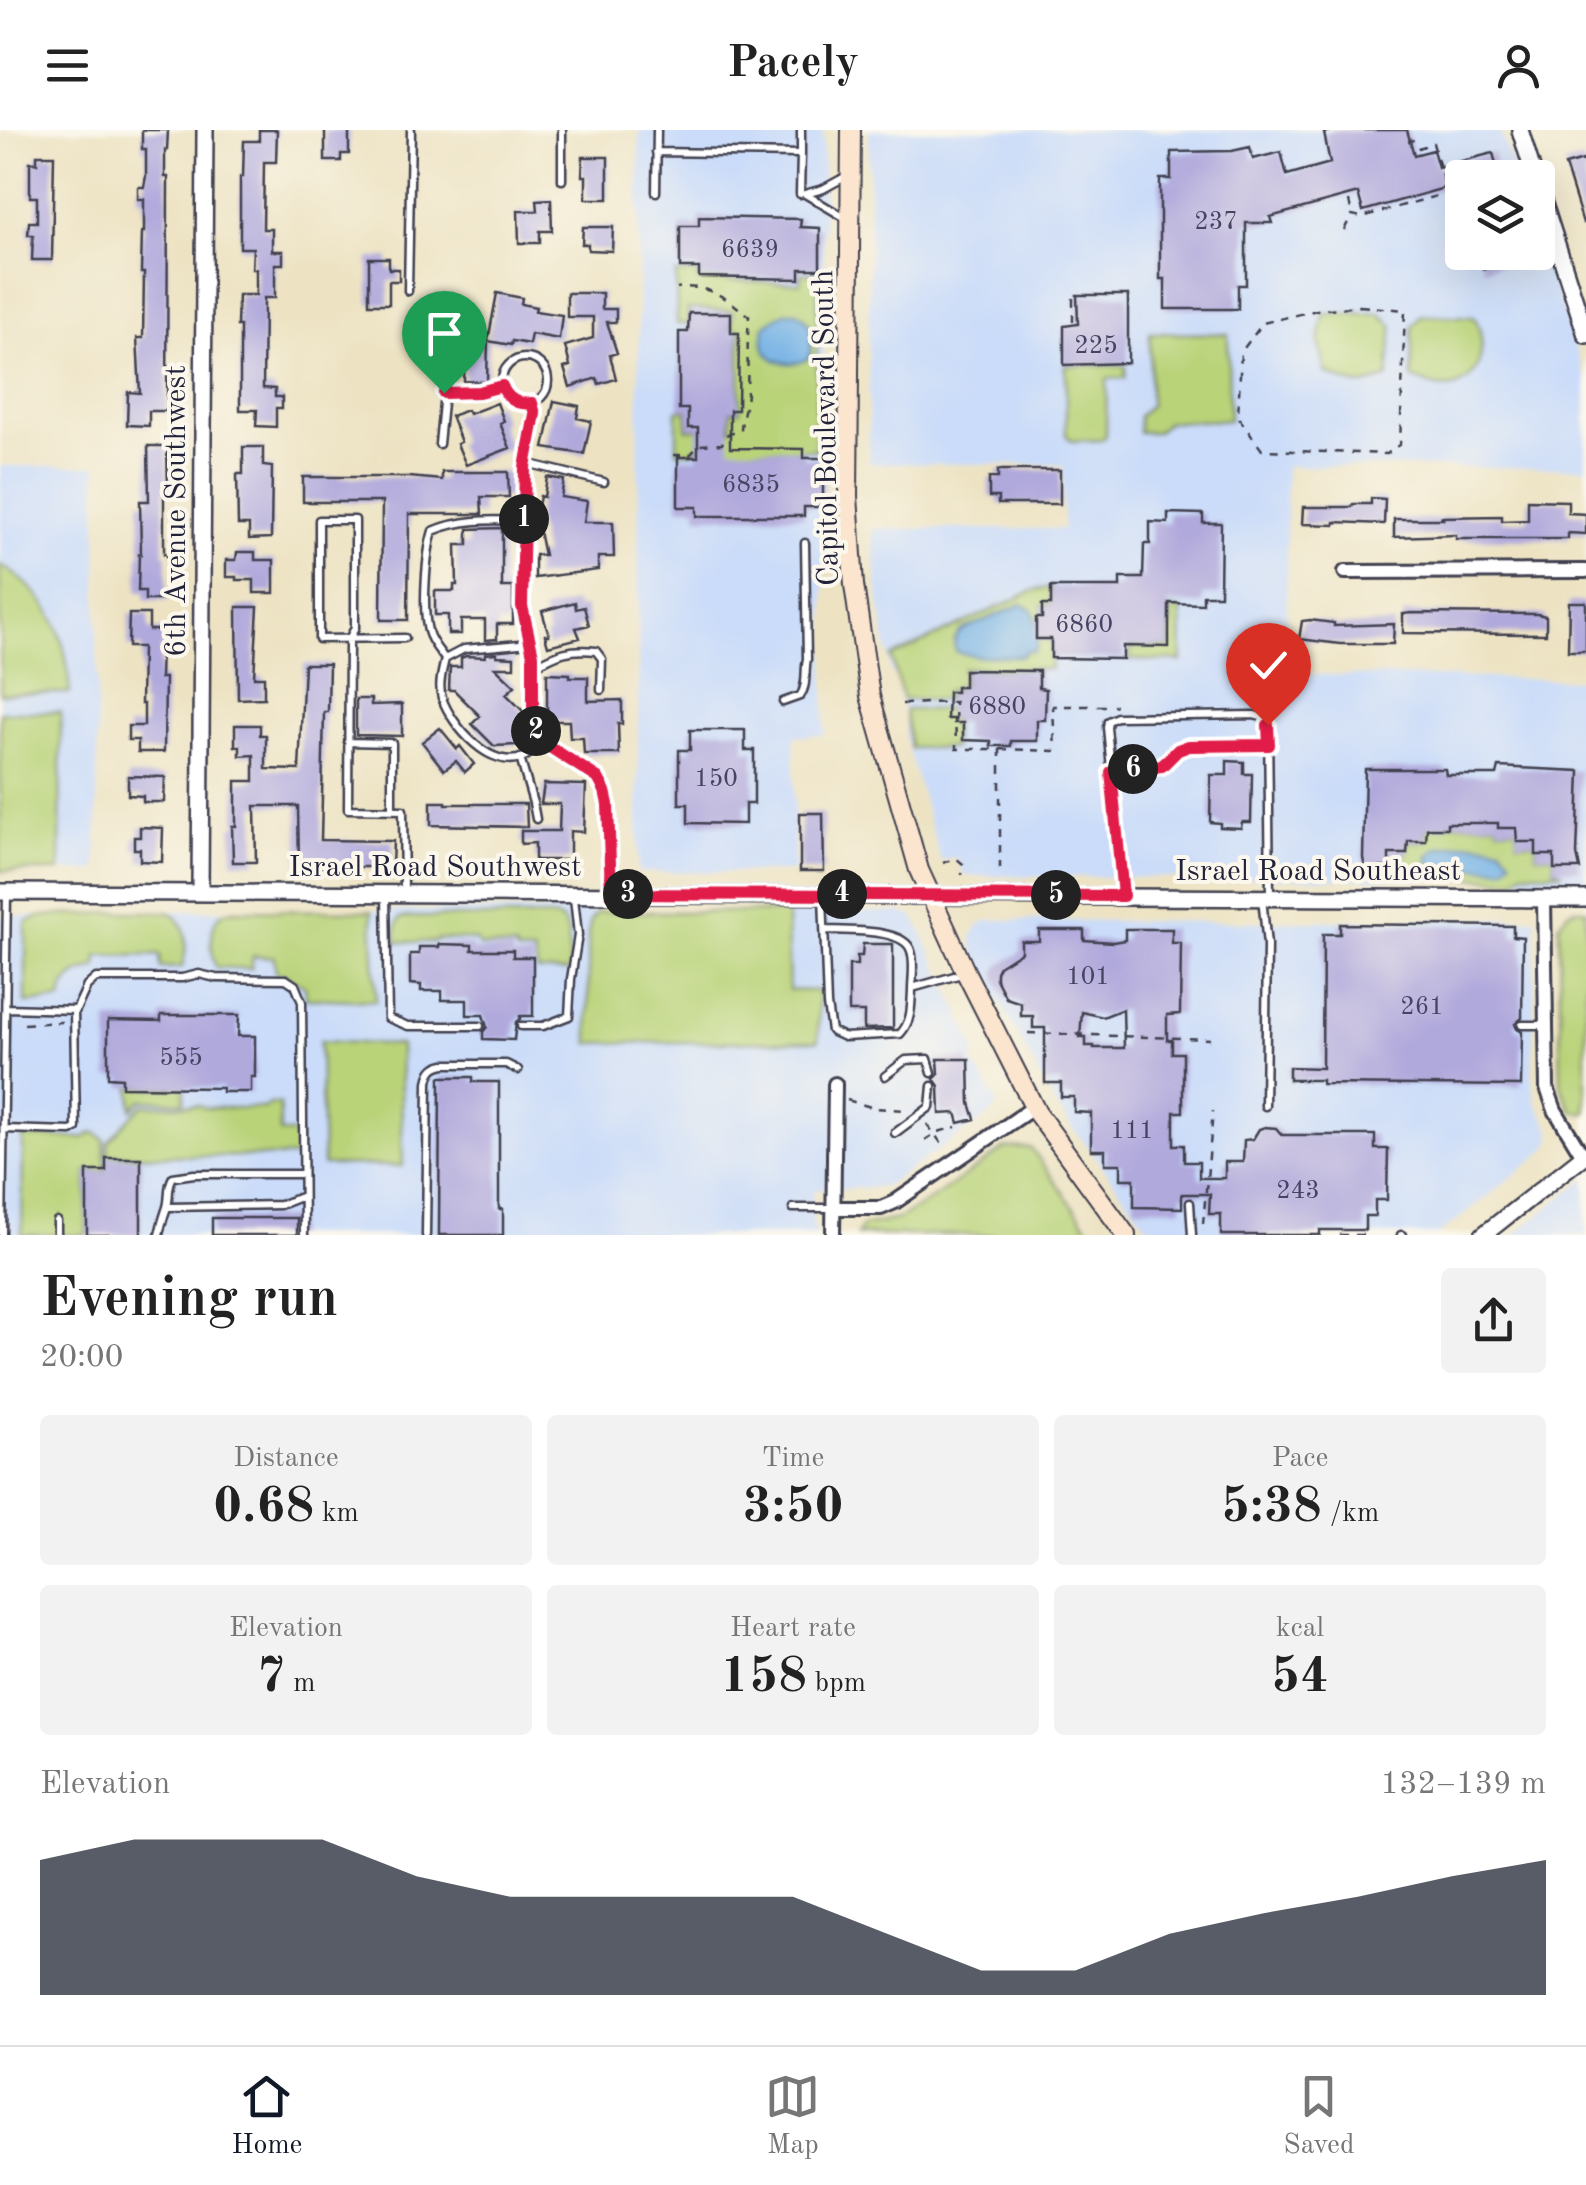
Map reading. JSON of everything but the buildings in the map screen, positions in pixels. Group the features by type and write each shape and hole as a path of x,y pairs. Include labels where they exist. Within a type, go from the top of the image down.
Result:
{"main road":[{"name":"Capitol Boulevard South","path":"851,130 848,496 857,613 870,696 920,870 966,973 1034,1107 1126,1235"}],"street":[{"name":"6th Avenue Southwest","path":"200,893 205,130"},
{"path":"1520,130 1529,160"},
{"path":"1555,238 1586,335"},
{"path":"1345,572 1586,571"},
{"name":"Israel Road Southwest","path":"4,892 930,894"},
{"name":"Israel Road Southeast","path":"930,894 1586,899"},
{"path":"1483,1235 1585,1156 1555,1110 1547,1088 1544,898"},
{"path":"833,1235 835,1084"},
{"path":"833,1208 881,1208 895,1202 1034,1107"}],"lane":[{"path":"408,291 410,130"},
{"path":"562,130 562,180"},
{"path":"656,130 656,192"},
{"path":"800,194 801,130"},
{"path":"656,152 801,154"},
{"path":"850,220 805,194 851,174"},
{"path":"439,444 444,393 442,320"},
{"path":"514,360 536,360 546,371 548,387 532,403 517,403 505,394 502,386 504,372 514,360"},
{"path":"444,393 479,392 502,386"},
{"path":"532,403 535,414 526,464 522,606 533,667 533,717 542,742 598,778 605,791 611,894"},
{"path":"526,464 604,482"},
{"path":"404,893 403,810 348,809 349,639 355,628 355,520 319,520 319,639 349,639 405,638"},
{"path":"445,660 428,634 426,576 434,531 471,521 524,521"},
{"path":"783,702 800,696 805,685 805,543"},
{"path":"530,643 464,649 445,660 440,677 441,696 466,738 486,752 506,759 520,758 542,742"},
{"path":"533,667 574,649 596,651 602,660 601,690"},
{"path":"1123,896 1108,720 1254,715 1265,718 1269,745 1265,1106"},
{"path":"348,742 392,742 392,810"},
{"path":"1111,772 1162,766 1178,750 1189,746 1269,745"},
{"path":"520,758 536,820"},
{"path":"2,1235 4,892"},
{"path":"386,893 388,1018 408,1026 480,1026"},
{"path":"521,1026 544,1026 569,1016 578,935 574,894"},
{"path":"824,894 824,930 829,1023 832,1030 844,1037 900,1034 911,1013 910,946 890,934 824,930"},
{"path":"912,988 966,973"},
{"path":"4,1129 76,1128 74,1010 96,978 182,978 199,974 216,978 286,979 295,985 302,1002 304,1235"},
{"path":"6,1008 74,1010"},
{"path":"1522,1024 1546,1025"},
{"path":"885,1076 906,1060 928,1059 932,1073"},
{"path":"426,1235 430,1073 445,1064 506,1064 518,1070"},
{"path":"895,1132 930,1107 932,1086"},
{"path":"160,1235 173,1177 303,1174"},
{"path":"168,1208 280,1205 303,1196"},
{"path":"1190,1203 1192,1235"},
{"path":"793,1208 833,1208"},
{"path":"57,1222 57,1235"}],"path":[{"path":"1352,215 1362,217 1447,194 1433,144 1419,148 1414,140 1408,141"},
{"path":"1344,230 1352,215 1348,200"},
{"path":"673,455 690,455 699,445 722,444 725,435 741,431 747,396 749,316 725,297 691,286 676,288"},
{"path":"1073,297 1073,322"},
{"path":"1360,306 1405,310 1400,444 1387,454 1262,450 1238,417 1242,352 1263,323 1317,310 1360,306"},
{"path":"902,704 955,702 956,749 1000,749 1000,875"},
{"path":"943,863 956,858 963,864 962,875"},
{"path":"24,1024 64,1021"},
{"path":"1028,1033 1210,1039"},
{"path":"1202,1235 1214,1111"},
{"path":"925,1140 956,1127"},
{"path":"1339,1235 1364,1235"}],"shaded area":[{"path":"639,130 823,130 825,735 794,736 794,872 638,872"},
{"path":"869,130 1500,130 1511,160 1445,160 1445,270 1549,270 1586,379 1586,468 1286,466 1287,674 1586,680 1586,880 964,876 959,861 941,861 905,738 905,720 896,677 891,672 879,601 872,529 1063,529 1063,465 869,463"},
{"path":"0,466 97,466 97,871 0,871"},
{"path":"233,910 901,912 913,917 920,928 976,1050 973,1062 998,1104 990,1115 883,1187 813,1190 816,1235 0,1235 0,916"},
{"path":"1536,918 1532,1084 1552,1139 1546,1150 1438,1235 1154,1235 1055,1104 973,951 972,937 978,925 990,920"},
{"path":"1586,1178 1586,1235 1514,1235"}],"green space":[{"path":"696,273 698,280 800,283 802,273 818,274 816,450 677,451 677,410 687,410 687,429 731,429 731,411 740,411 740,330 732,329 733,311 688,309 688,324 677,324 676,274"},
{"path":"1380,313 1393,326 1388,377 1357,385 1326,373 1319,342 1324,314"},
{"path":"1422,315 1474,317 1481,337 1480,358 1477,368 1463,383 1442,388 1412,378 1412,327"},
{"path":"1150,333 1228,334 1229,420 1167,422 1157,432 1139,432 1139,416 1150,405"},
{"path":"1066,365 1126,366 1125,378 1107,379 1106,436 1101,440 1072,441 1066,435"},
{"path":"0,565 32,589 53,619 65,653 70,693 0,694"},
{"path":"1051,587 1051,604 1042,605 1042,640 1051,642 1051,669 963,668 963,685 956,686 956,691 947,690 946,700 903,700 891,657 1033,591"},
{"path":"1171,609 1181,609 1182,661 1130,660 1130,648 1170,647"},
{"path":"952,709 953,748 910,748 905,710"},
{"path":"0,712 61,712 60,871 0,871"},
{"path":"1498,823 1498,828 1516,828 1518,842 1536,842 1536,855 1554,855 1554,869 1563,873 1524,872 1515,880 1389,871 1389,854 1407,854 1408,841 1426,841 1427,827"},
{"path":"1574,909 1586,909 1586,1113 1572,1111 1561,1086 1559,925"},
{"path":"233,910 372,911 376,1001 306,998 305,986 276,973 274,957 253,956 251,969 216,967 213,928 220,915"},
{"path":"168,912 175,916 185,935 182,967 161,968 160,955 98,956 97,967 68,982 61,1000 26,1003 26,923 43,916"},
{"path":"597,912 787,912 789,990 819,991 818,1041 589,1043 588,934"},
{"path":"400,918 562,920 568,932 570,972 538,971 534,953 479,946 476,940 396,942"},
{"path":"320,1041 400,1045 403,1166 323,1165"},
{"path":"185,1078 184,1102 141,1100 132,1109 131,1087 172,1088"},
{"path":"280,1104 280,1133 297,1133 297,1157 108,1155 108,1142 142,1105 265,1108"},
{"path":"94,1132 104,1139 106,1171 87,1171 87,1235 22,1235 23,1137 83,1138"},
{"path":"1005,1148 1031,1148 1094,1235 857,1235 862,1226 898,1219"}],"water":[{"path":"787,312 797,312 812,332 810,357 799,362 775,360 764,345 765,326"},
{"path":"1022,604 1033,610 1036,620 1038,637 1033,652 1025,651 1022,656 976,656 956,652 955,640 962,630"},
{"path":"1471,843 1501,846 1512,860 1506,868 1429,863 1429,856 1438,848"}],"route":[{"path":"444,393 479,392 502,386 505,394 517,403 532,403 535,414 525,467 522,606 533,655 533,717 542,742 598,778 605,791 611,894 1123,896 1111,772 1162,766 1178,750 1189,746 1269,745 1268,725"}]}
